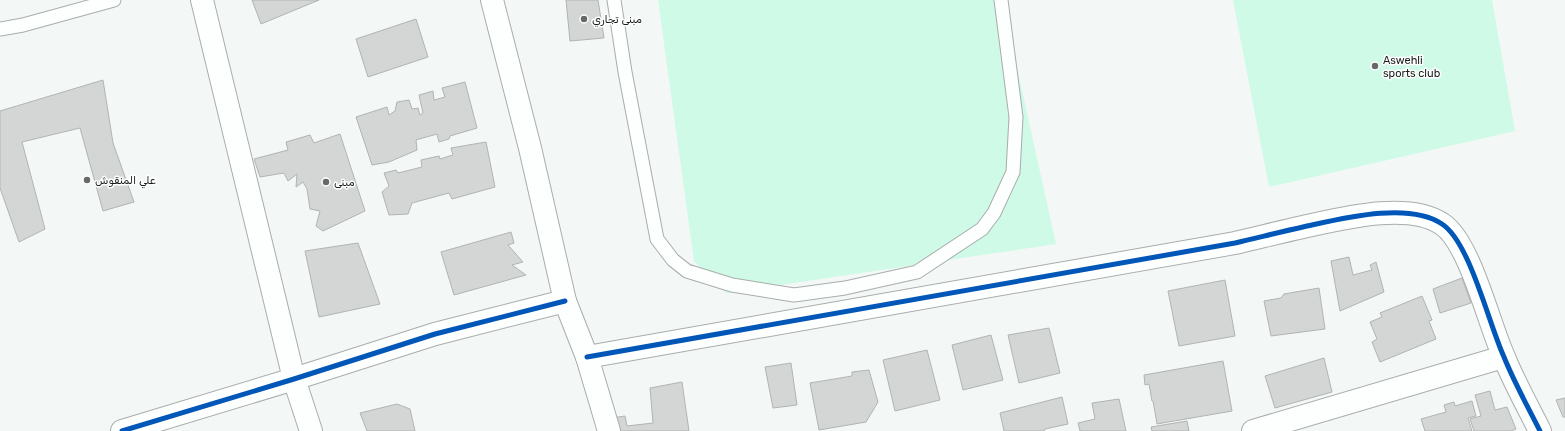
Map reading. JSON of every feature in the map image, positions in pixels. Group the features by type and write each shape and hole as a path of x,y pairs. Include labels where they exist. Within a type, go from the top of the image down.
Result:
{"street":[{"path":"202,0 294,379 310,431"},
{"path":"492,0 530,148 565,301 587,357 608,431"},
{"path":"587,357 1234,243 1369,214 1402,213 1423,216 1442,224 1459,242 1470,265 1504,357 1540,431"},
{"path":"122,431 294,379 435,334 565,301"},
{"path":"1253,431 1504,357"}],"lane":[{"path":"0,30 23,26 114,0"},
{"path":"614,0 625,72 658,239 673,260 688,271 732,285 794,295 846,288 917,272 982,229 994,213 1013,172 1016,117 1001,0"}],"green space":[{"path":"658,0 1002,0 1056,244 726,293 694,261"},
{"name":"Aswehli sports club","path":"1233,0 1492,0 1515,131 1269,187"}],"building":[{"path":"252,0 319,0 261,24"},
{"name":"مبنى تجاري","path":"566,0 598,0 604,38 570,41"},
{"path":"416,19 428,57 368,77 356,39"},
{"path":"103,80 113,143 134,202 103,211 80,128 22,142 45,229 19,242 0,188 0,111"},
{"path":"465,82 477,128 450,136 449,139 439,142 437,134 416,140 417,150 389,162 372,165 356,117 387,107 389,115 395,111 397,102 409,100 412,109 418,108 420,115 423,113 419,95 433,91 434,100 445,97 442,88"},
{"name":"مبنى","path":"340,134 365,211 323,231 316,226 320,211 310,209 307,189 303,182 296,187 297,174 288,181 284,173 260,177 254,159 288,150 286,142 310,135 314,143"},
{"path":"486,142 495,187 452,199 449,193 412,203 408,214 389,215 382,192 389,186 384,173 396,170 398,173 422,167 421,160 439,156 440,159 453,155 451,148"},
{"path":"511,232 514,243 508,245 523,262 512,265 526,275 454,295 441,252"},
{"path":"358,243 380,304 319,317 305,251"},
{"path":"1349,257 1353,275 1372,270 1370,265 1376,262 1384,292 1340,311 1331,261"},
{"path":"1462,278 1471,303 1440,313 1433,289"},
{"path":"1225,280 1235,336 1179,346 1168,291"},
{"path":"1319,288 1325,329 1271,336 1264,301 1281,298 1284,294"},
{"path":"1422,296 1432,320 1429,321 1436,339 1380,362 1372,342 1377,339 1370,322 1382,317 1380,313"},
{"path":"1049,328 1060,373 1019,383 1008,335"},
{"path":"991,335 1003,380 963,390 952,345"},
{"path":"927,350 940,400 895,411 883,360"},
{"path":"1324,358 1332,392 1275,408 1265,376"},
{"path":"1223,361 1232,411 1157,424 1149,384 1145,385 1144,375"},
{"path":"791,363 797,405 773,408 765,367"},
{"path":"869,370 878,402 866,422 819,430 810,383 852,376 852,372"},
{"path":"682,382 689,431 616,431 612,418 625,416 627,426 653,423 650,388"},
{"path":"1490,391 1495,410 1507,407 1516,429 1511,431 1474,431 1470,419 1481,416 1475,395"},
{"path":"1062,397 1068,424 1045,429 1044,431 1004,431 1000,413"},
{"path":"1565,398 1565,417 1563,417 1556,400"},
{"path":"1119,399 1126,431 1080,431 1078,423 1095,419 1092,403"},
{"path":"1472,401 1476,416 1468,418 1472,431 1425,431 1421,419 1446,412 1444,405 1454,402 1455,406"},
{"path":"397,404 410,409 415,431 367,431 360,413"},
{"path":"1187,421 1189,431 1152,431 1151,427"}],"cycle path":[{"path":"587,357 1235,243 1354,216 1393,213 1411,214 1428,217 1442,224 1452,234 1461,248 1478,285 1498,343 1540,431"},
{"path":"122,431 294,379 435,334 565,301"}],"place":[{"name":"مبنى تجاري","path":"584,19"},
{"name":"Aswehli sports club","path":"1375,66"},
{"name":"علي المنقوش","path":"87,180"},
{"name":"مبنى","path":"326,182"}]}
